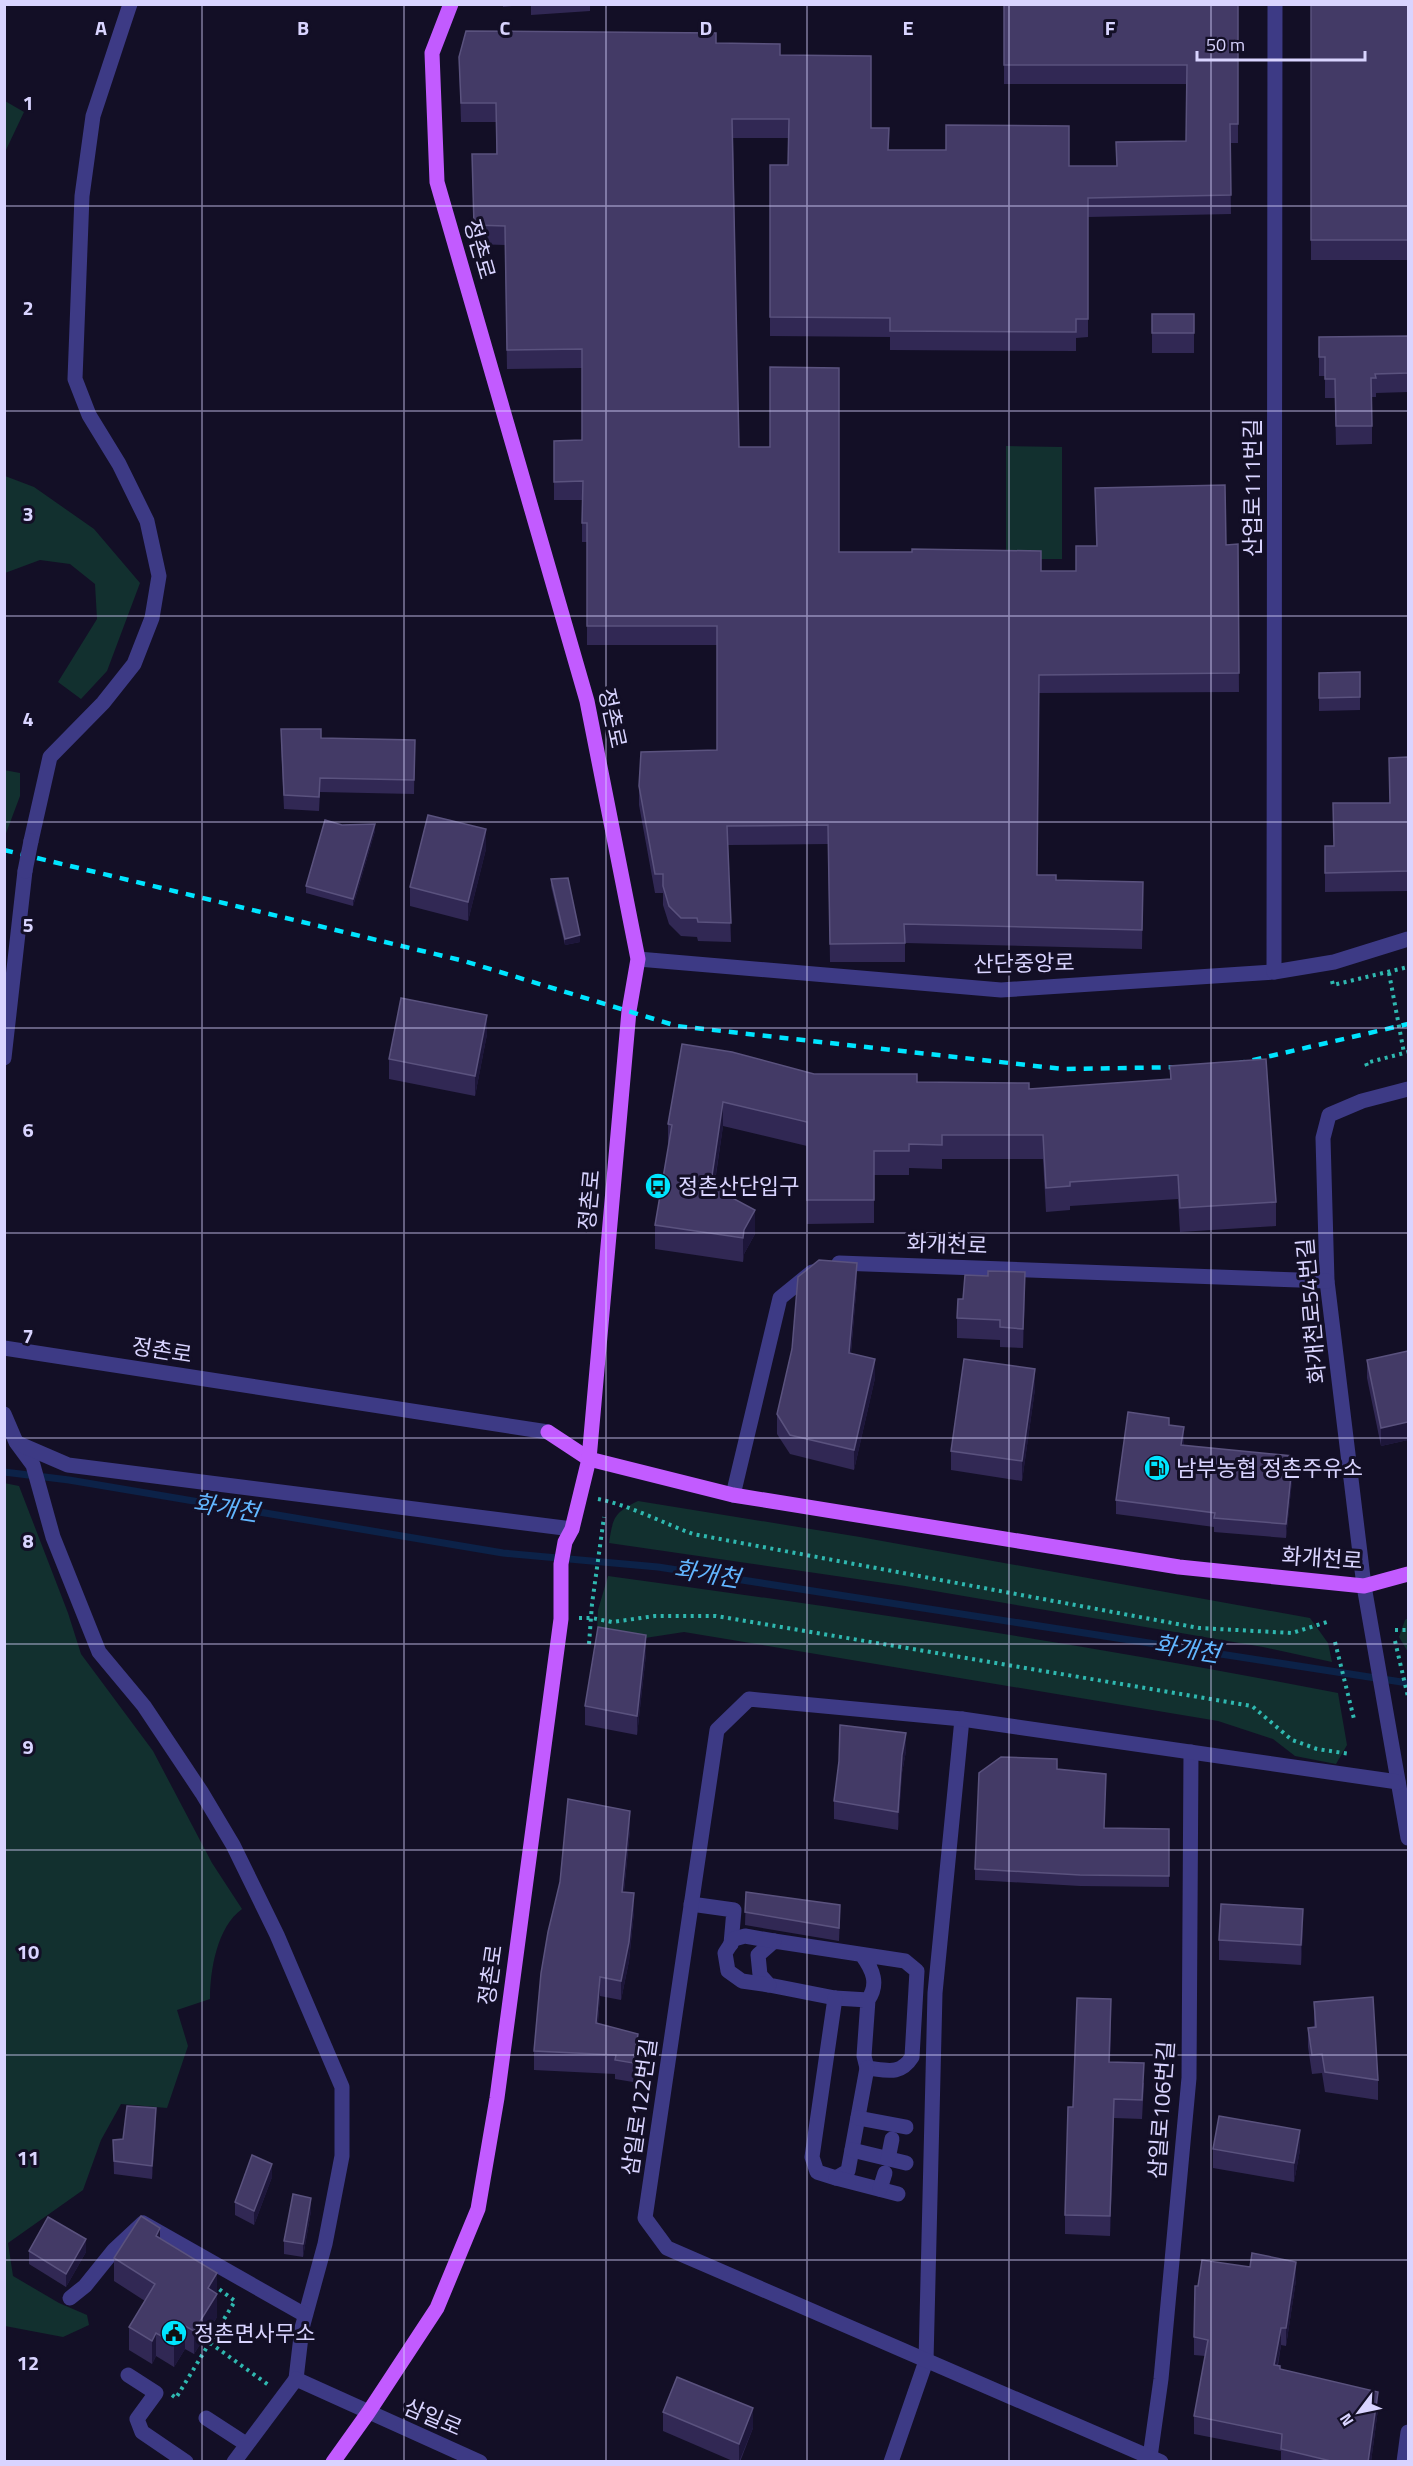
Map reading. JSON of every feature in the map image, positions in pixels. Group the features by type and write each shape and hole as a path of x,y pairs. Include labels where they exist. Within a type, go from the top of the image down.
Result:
{"main road":[{"name":"정촌로","path":"333,2462 437,2308 478,2209 498,2086 561,1619 561,1564 589,1459 629,1011 638,959 587,701 437,182 432,53 451,4"},
{"name":"정촌로","path":"548,1432 589,1459"},
{"name":"화개천로","path":"589,1459 733,1495 1179,1567 1364,1586 1408,1574"}],"street":[{"path":"4,1058 25,871 50,757 103,703 134,663 152,618 159,576 147,521 119,464 89,415 75,379 82,196 93,116 130,4"},
{"name":"산업로111번길","path":"1274,972 1275,4"},
{"name":"산단중앙로","path":"638,959 1001,990 1274,972 1334,962 1408,939"},
{"name":"화개천로54번길","path":"1364,1586 1327,1281 1323,1138 1329,1116 1362,1101 1408,1089"},
{"name":"화개천로","path":"733,1495 780,1298 825,1262 1327,1281"},
{"name":"정촌로","path":"4,1348 548,1432"},
{"path":"4,1414 10,1441 33,1465 53,1537 99,1652 144,1706 202,1793 233,1845 277,1935 342,2087 342,2156 325,2244 305,2315 296,2379 234,2462"},
{"path":"10,1441 68,1465 568,1535"},
{"path":"1364,1586 1408,1838"},
{"name":"삼일로122번길","path":"962,1719 749,1699 717,1730 645,2218 667,2248 1156,2459"},
{"path":"891,2462 926,2361 935,1993 962,1719 1398,1782"},
{"name":"삼일로106번길","path":"1156,2459 1161,2379 1189,2078 1191,1752"},
{"path":"691,1904 734,1910 731,1944"},
{"path":"867,2068 893,2071 906,2065 912,2057 917,1971 905,1961 745,1936 734,1939 725,1953 728,1971 742,1981 769,1984 835,1998 868,2001"},
{"path":"769,1984 760,1975 758,1954 774,1941"},
{"path":"836,2178 848,2171 867,2068 864,2056 868,2001 874,1991 872,1969 861,1955"},
{"path":"873,1978 880,1968 894,1960"},
{"path":"835,1998 812,2157 817,2172 898,2194"},
{"path":"858,2118 891,2117 906,2127"},
{"path":"880,2189 892,2139"},
{"path":"852,2150 886,2166 906,2163"},
{"path":"70,2298 85,2286 114,2250 143,2223 305,2315"},
{"path":"128,2375 156,2392 137,2419 142,2432 186,2462"},
{"name":"삼일로","path":"296,2379 480,2462"},
{"path":"206,2418 246,2444"},
{"path":"1404,2462 1408,2432"}],"path":[{"path":"1332,980 1333,985 1408,967"},
{"path":"1367,1066 1366,1063 1406,1053 1389,973"},
{"path":"580,1495 617,1503 693,1534 1199,1628 1292,1633 1327,1622"},
{"path":"589,1644 604,1517"},
{"path":"561,1619 592,1618 612,1622 655,1616 716,1616 1241,1704 1252,1706 1292,1740 1317,1749 1350,1754"},
{"path":"1395,1630 1408,1630"},
{"path":"1395,1641 1408,1697"},
{"path":"1335,1642 1354,1719"},
{"path":"169,2393 176,2398 235,2301 219,2290 230,2272"},
{"path":"210,2343 283,2396"}],"green space":[{"path":"5,101 24,112 5,152"},
{"path":"1006,446 1062,447 1062,559 1006,559"},
{"path":"5,476 34,487 94,529 140,583 107,671 81,699 58,682 97,619 95,584 70,564 40,560 5,573"},
{"path":"4,770 20,773 20,796 5,836"},
{"path":"4,1483 19,1486 68,1613 81,1654 153,1751 212,1863 242,1909 233,1917 221,1938 211,1975 210,1999 177,2010 188,2046 167,2108 121,2104 101,2140 83,2190 8,2243 13,2276 59,2303 87,2315 89,2325 63,2337 5,2326"},
{"path":"638,1501 860,1537 1310,1618 1328,1643 1332,1662 1263,1647 905,1586 609,1543 616,1517"},
{"path":"608,1576 974,1629 1338,1693 1347,1745 1336,1764 1295,1756 1273,1739 1218,1721 684,1632 645,1638 597,1633 598,1610"},
{"path":"1408,1618 1408,1652 1399,1637 1405,1620"}],"building":[{"path":"1004,4 1238,4 1238,124 1230,124 1231,195 1088,198 1088,319 1076,319 1076,332 890,331 890,318 770,317 770,165 788,165 789,119 732,119 739,447 770,447 770,367 839,368 839,552 912,552 912,549 1041,551 1041,571 1076,571 1076,546 1097,546 1095,488 1225,485 1226,545 1238,544 1239,673 1039,675 1037,875 1056,875 1056,880 1143,882 1142,930 904,924 905,943 830,944 828,825 727,826 731,923 698,922 697,918 681,918 669,906 663,886 663,874 655,874 639,786 641,752 717,750 717,626 587,626 587,523 582,523 583,481 554,482 554,441 582,440 582,349 507,350 505,226 474,225 472,154 497,154 496,103 461,103 459,57 466,31 716,33 716,43 780,44 780,55 871,56 871,128 889,128 888,150 946,150 946,125 1069,126 1069,166 1117,166 1116,142 1186,141 1187,65 1004,65"},
{"path":"1311,4 1408,4 1408,240 1311,240"},
{"path":"1152,314 1194,314 1194,333 1152,333"},
{"path":"1408,336 1408,373 1375,374 1376,378 1371,378 1372,426 1336,426 1335,379 1325,379 1325,357 1319,357 1319,337"},
{"path":"1360,672 1360,697 1319,698 1319,673"},
{"path":"281,729 321,729 321,738 415,740 414,780 320,778 319,797 284,795"},
{"path":"1408,757 1408,871 1325,873 1325,846 1334,846 1333,803 1390,803 1389,758"},
{"path":"428,815 486,829 468,902 410,887"},
{"path":"325,820 342,825 375,824 353,899 306,886"},
{"path":"568,878 580,935 565,939 551,879"},
{"path":"401,998 487,1015 475,1076 389,1059"},
{"path":"682,1044 732,1052 814,1074 917,1074 917,1082 1029,1083 1029,1089 1171,1079 1170,1066 1266,1059 1276,1202 1180,1208 1178,1175 1070,1182 1070,1186 1046,1188 1043,1135 942,1135 942,1145 909,1144 909,1151 874,1151 874,1200 807,1200 807,1122 723,1102 710,1189 724,1191 723,1193 755,1210 744,1230 743,1238 655,1225 672,1125 668,1124"},
{"path":"819,1260 857,1263 849,1353 875,1359 854,1450 790,1435 777,1414 792,1349 798,1277"},
{"path":"988,1271 1025,1272 1023,1329 1000,1327 1000,1320 957,1318 958,1299 963,1299 965,1275 988,1276"},
{"path":"1408,1351 1408,1422 1381,1428 1367,1360"},
{"path":"964,1359 1035,1369 1022,1461 951,1451"},
{"path":"1128,1412 1169,1418 1169,1425 1184,1427 1181,1445 1293,1456 1286,1524 1214,1518 1215,1513 1116,1500"},
{"path":"598,1627 646,1635 637,1716 585,1706"},
{"path":"840,1725 906,1733 898,1812 834,1801 839,1761"},
{"path":"1001,1757 1057,1759 1057,1769 1106,1774 1104,1828 1169,1829 1169,1876 1080,1875 975,1869 979,1773"},
{"path":"568,1799 630,1811 622,1892 634,1893 629,1942 621,1981 600,1977 596,2023 638,2034 633,2063 615,2060 616,2055 534,2051 541,1973 560,1882"},
{"path":"746,1892 840,1905 839,1928 745,1912"},
{"path":"1221,1904 1303,1909 1301,1945 1219,1940"},
{"path":"1373,1997 1378,2080 1325,2072 1322,2054 1312,2055 1308,2028 1316,2027 1314,2002"},
{"path":"1077,1998 1111,1999 1109,2062 1144,2063 1142,2100 1114,2099 1110,2216 1065,2215 1068,2107 1073,2107"},
{"path":"127,2106 156,2108 152,2166 114,2161 113,2140 123,2139"},
{"path":"1219,2116 1300,2130 1294,2163 1213,2149"},
{"path":"252,2155 272,2164 254,2211 235,2202"},
{"path":"293,2194 311,2198 303,2244 284,2241"},
{"path":"141,2216 160,2228 156,2236 217,2273 208,2288 217,2294 194,2331 185,2326 174,2343 156,2333 152,2341 129,2327 155,2284 114,2258"},
{"path":"48,2217 86,2239 66,2274 29,2251"},
{"path":"1252,2253 1296,2262 1286,2328 1281,2328 1274,2365 1280,2366 1280,2369 1378,2392 1368,2462 1335,2462 1281,2449 1282,2434 1194,2416 1208,2340 1194,2337 1195,2286 1198,2286 1202,2260 1250,2267"},
{"path":"677,2377 753,2408 739,2444 663,2412"}],"waterway":[{"name":"화개천","path":"4,1472 69,1480 503,1553 658,1567 1408,1683"}],"railway":[{"path":"4,850 464,961 677,1026 1063,1069 1188,1067"},
{"path":"1236,1064 1408,1024"}],"place":[{"name":"정촌산단입구","path":"658,1186"},
{"name":"남부농협 정촌주유소","path":"1157,1468"},
{"name":"정촌면사무소","path":"174,2333"}]}
